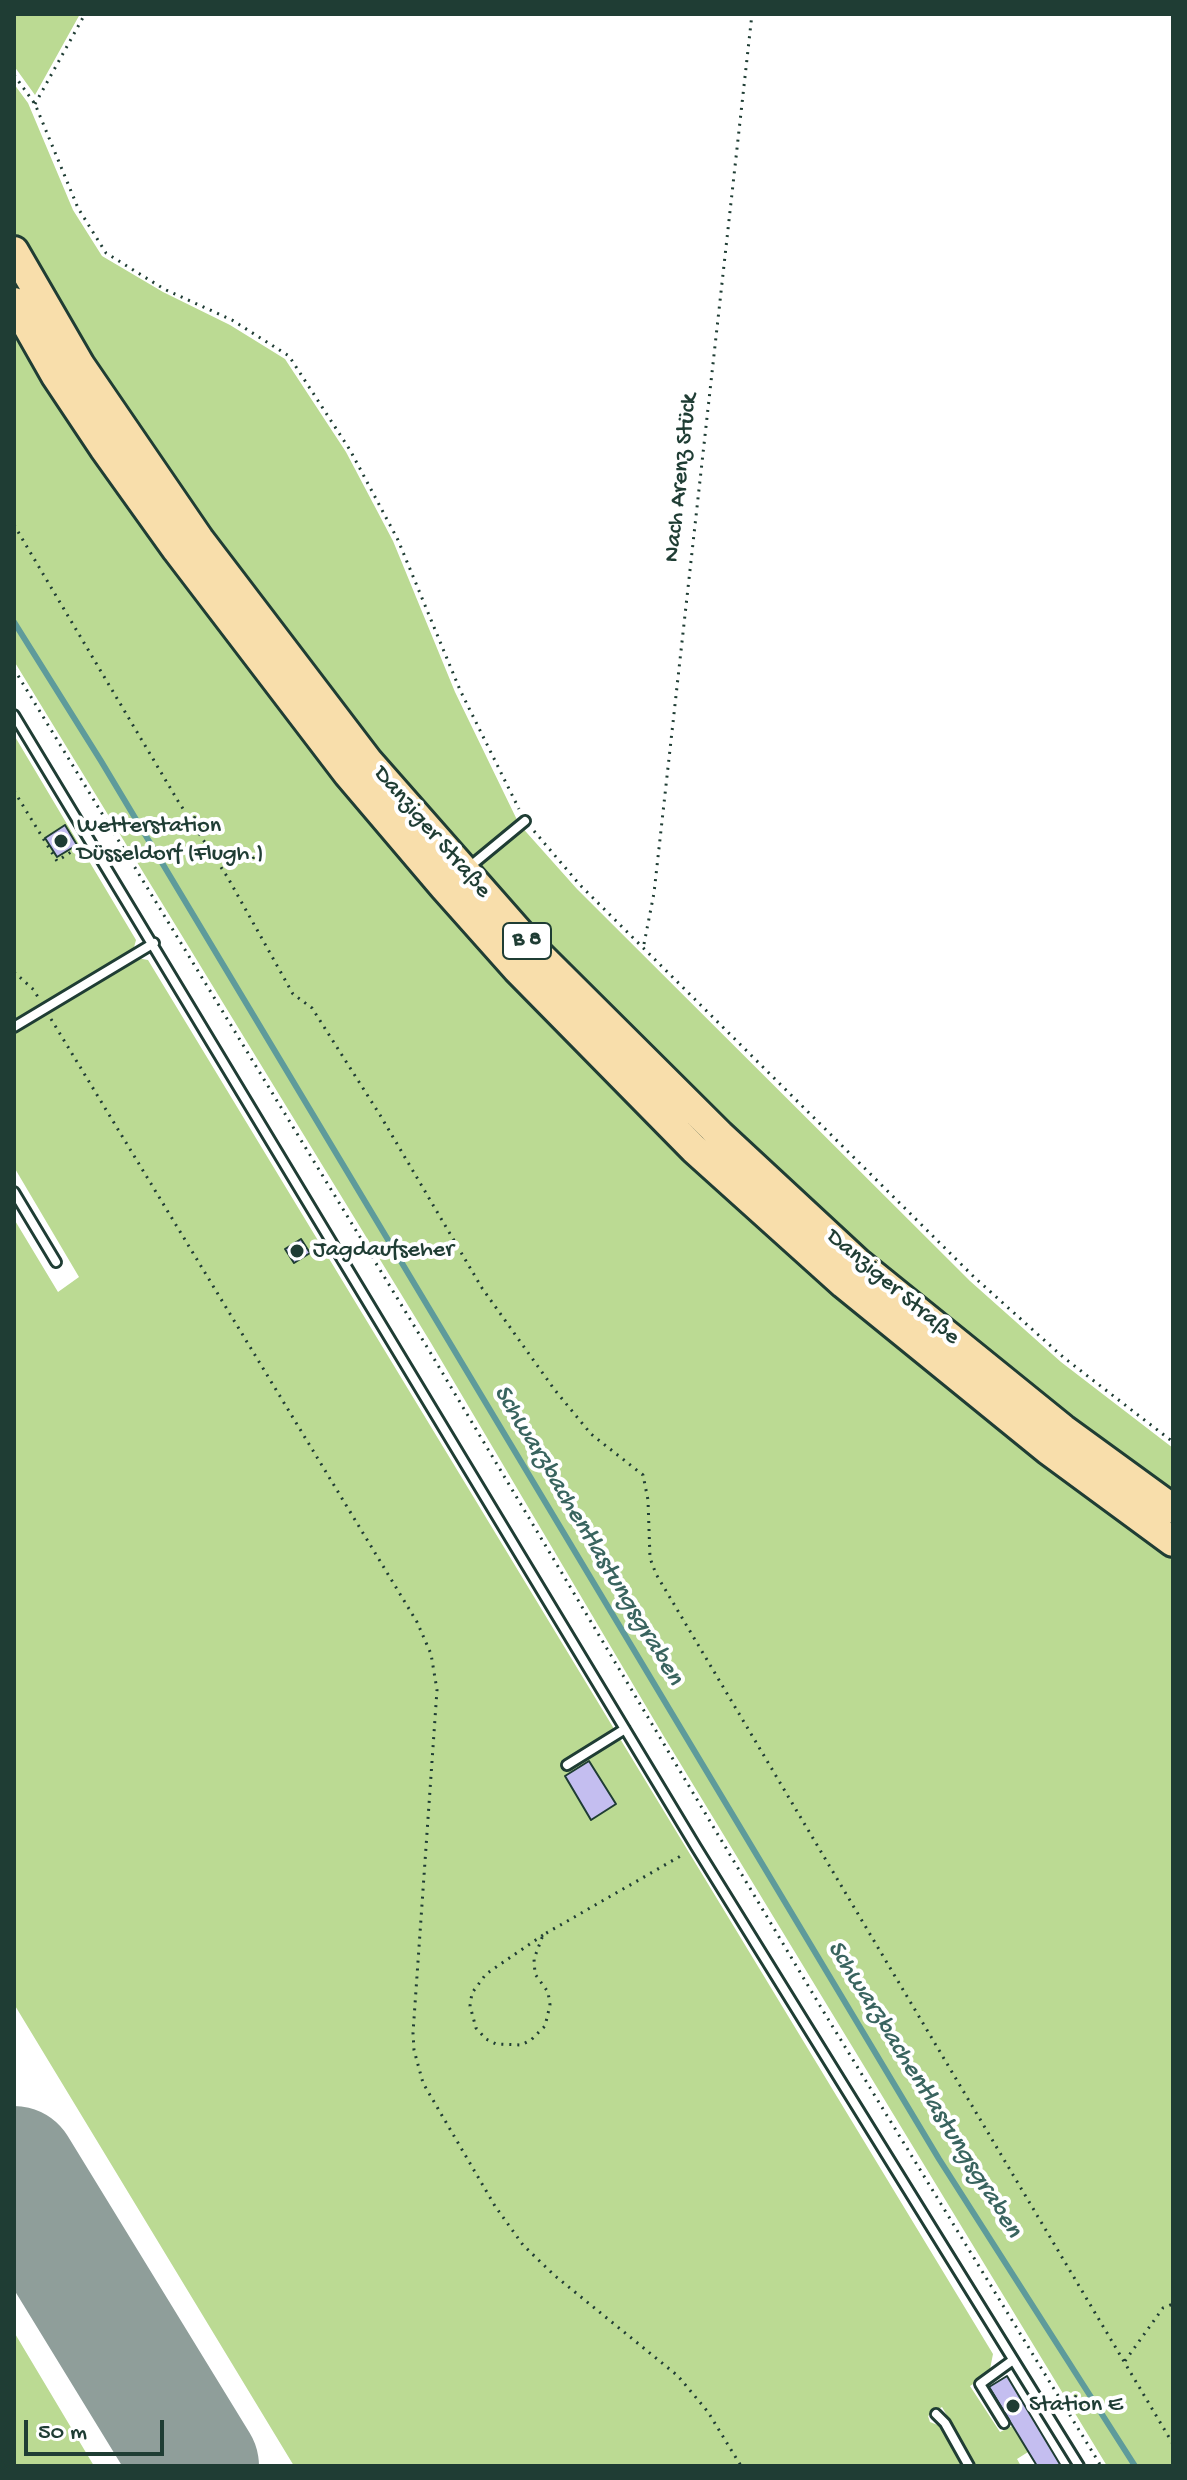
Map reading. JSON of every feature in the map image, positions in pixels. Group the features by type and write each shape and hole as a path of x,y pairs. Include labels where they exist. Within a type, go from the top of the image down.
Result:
{"highway":[{"name":"Danziger Straße","path":"14,251 80,365 199,539 368,761 536,952 709,1124 858,1263 1063,1429 1173,1509"},
{"name":"Danziger Straße","path":"14,302 72,400 177,550 348,774 517,969 694,1149 844,1284 1048,1450 1173,1542"}],"lane":[{"path":"14,715 696,1847 1079,2466"},
{"path":"464,871 525,821"},
{"path":"14,1027 154,943"},
{"path":"14,1192 56,1262"},
{"path":"567,1765 625,1729"},
{"path":"1004,2423 980,2384 1013,2360"},
{"path":"936,2414 945,2423 969,2466"}],"path":[{"path":"35,104 85,14"},
{"name":"Nach Arenz Stück","path":"644,946 654,893 752,14"},
{"path":"14,75 35,104 78,208 106,253 164,289 232,320 289,356 350,450 398,540 460,690 525,821 580,885 974,1277 1063,1357 1173,1442"},
{"path":"14,525 178,801 228,878 293,994 312,1008 321,1021 482,1288 554,1389 591,1434 643,1475 648,1500 650,1558 656,1574 1173,2444"},
{"path":"14,669 427,1347 543,1546 1101,2466"},
{"path":"14,791 57,861 90,840"},
{"path":"14,972 34,990 429,1646 437,1690 413,2033 415,2059 423,2083 495,2206 523,2245 554,2275 678,2376 708,2412 741,2466"},
{"path":"543,1935 534,1959 535,1974 548,1992 550,2005 545,2026 521,2045 496,2044 476,2028 470,2006 472,1993 486,1974 543,1935 696,1847"},
{"path":"1124,2362 1163,2308 1173,2304"}],"green space":[{"path":"14,14 80,14 35,95 14,66"},
{"path":"14,84 28,103 73,210 102,256 163,292 230,325 285,359 346,452 393,541 455,692 519,824 577,889 970,1281 1061,1362 1173,1448 1173,2466 1107,2466 663,1735 431,1343 14,661"},
{"path":"14,735 136,940 133,951 14,1023"},
{"path":"137,958 148,960 993,2354 989,2374 970,2386 1000,2432 1012,2426 1028,2452 1017,2459 1021,2466 976,2466 942,2407 928,2416 930,2422 940,2426 963,2466 294,2466 14,2004 14,1219 58,1292 79,1277 14,1167 14,1034"},
{"path":"14,2332 94,2466 14,2466"}],"building":[{"name":"Wetterstation Düsseldorf (Flugh.)","path":"65,825 77,845 57,857 45,838"},
{"name":"Jagdaufseher","path":"301,1239 310,1253 294,1263 285,1249"},
{"path":"589,1761 616,1804 591,1820 565,1776"},
{"name":"Station E","path":"1007,2376 1061,2466 1037,2466 989,2387"}],"waterway":[{"name":"Schwarzbachentlastungsgraben","path":"14,622 101,761 939,2159 1135,2466"}],"taxiway":[{"path":"177,2434 194,2466"}],"runway":[{"path":"14,2169 196,2466"}],"place":[{"name":"Wetterstation Düsseldorf (Flugh.)","path":"61,841"},
{"name":"Jagdaufseher","path":"297,1251"},
{"name":"Station E","path":"1013,2406"}]}
